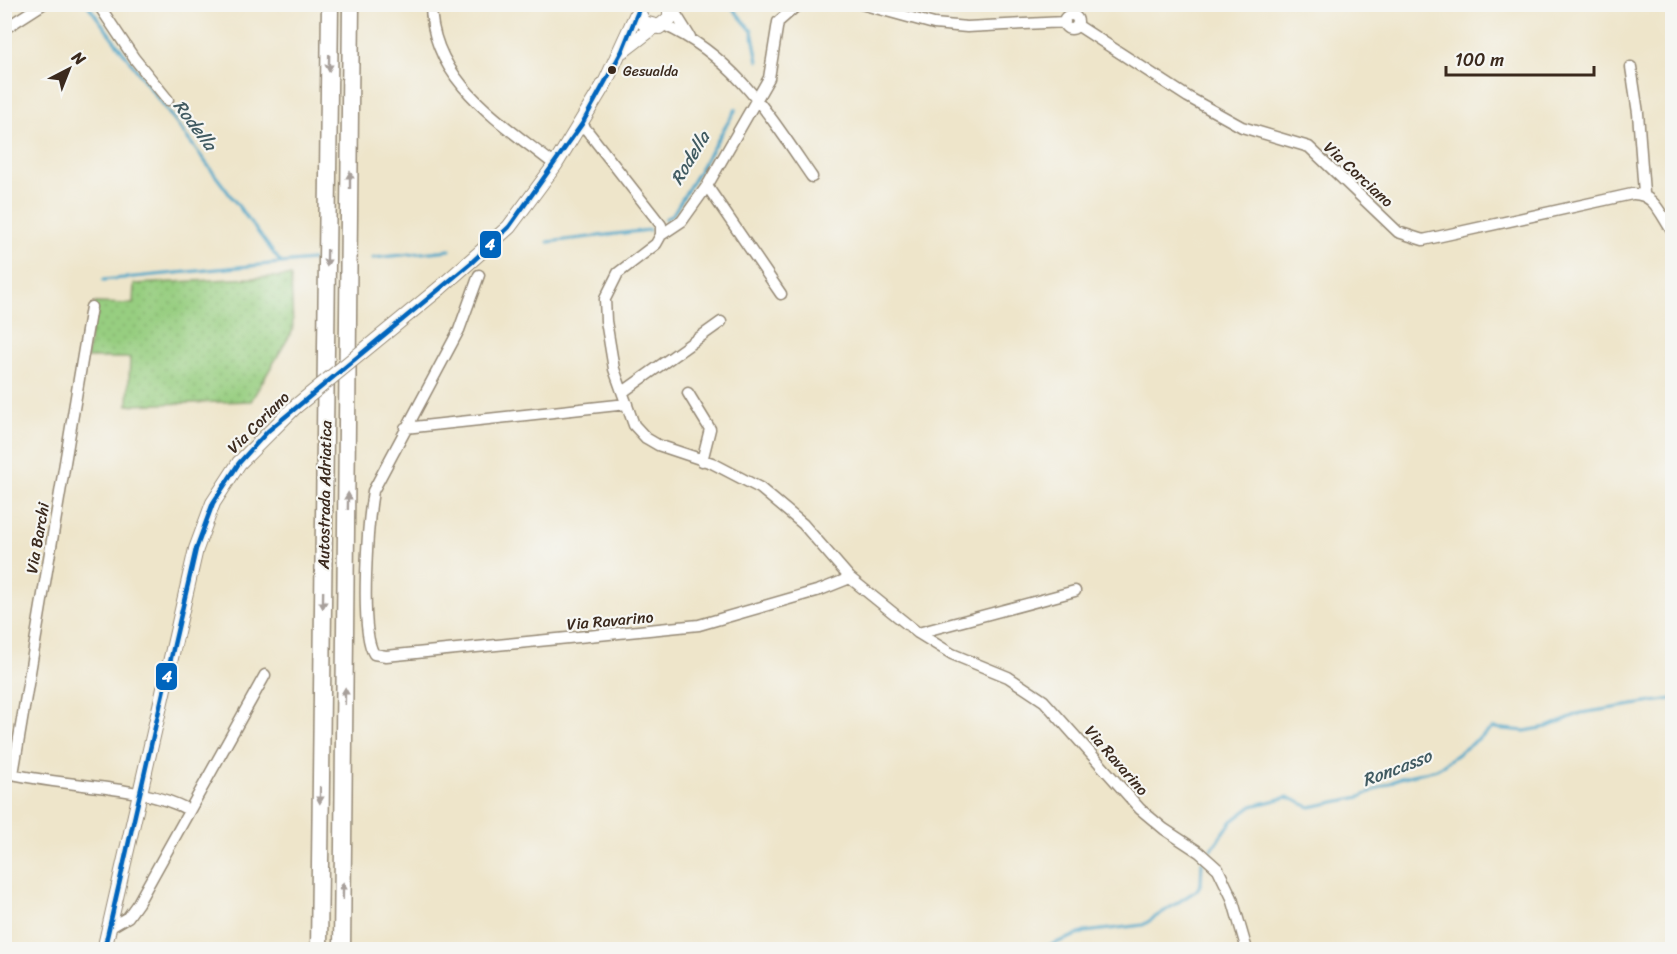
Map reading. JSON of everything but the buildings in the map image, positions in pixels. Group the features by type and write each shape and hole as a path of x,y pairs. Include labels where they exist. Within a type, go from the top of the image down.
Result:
{"highway":[{"name":"Autostrada Adriatica","path":"319,950 330,4"},
{"name":"Autostrada Adriatica","path":"342,950 351,4"}],"main road":[{"path":"640,7 641,19 658,26 670,18 671,6"},
{"name":"Via Coriano","path":"104,950 196,549 213,504 239,463 295,406 440,288 509,227 582,124 622,51 640,7"},
{"name":"Via Coriano","path":"622,51 658,26"}],"street":[{"path":"4,29 43,4"},
{"path":"98,4 168,100"},
{"path":"105,16 107,4"},
{"path":"431,4 434,39 445,64 462,87 555,165"},
{"name":"Via Ravarino","path":"803,4 794,8 778,22 770,78 707,186 682,221 661,235 651,249 618,273 605,299 609,346 634,425 646,438 678,454 702,460 741,476 760,488 810,532 850,578 918,633 952,654 1008,676 1044,701 1140,809 1164,829 1199,852 1218,869 1232,898 1246,950"},
{"path":"861,4 934,24 967,27 1072,17"},
{"path":"671,6 690,37 742,80 758,99 812,177"},
{"name":"Via Corciano","path":"1072,17 1188,97 1242,127 1309,147 1398,231 1423,240 1632,194 1644,194"},
{"path":"658,26 690,37"},
{"path":"1631,68 1638,113 1644,194 1650,198 1672,231"},
{"path":"582,124 654,214 661,225 661,235"},
{"path":"707,186 781,294"},
{"path":"405,428 459,330 479,275"},
{"name":"Via Barchi","path":"91,307 9,773 139,795 178,804 189,810"},
{"path":"623,392 721,321"},
{"path":"688,393 710,429 702,460"},
{"path":"405,428 627,404"},
{"name":"Via Ravarino","path":"405,428 373,491 369,515 367,615 369,647 374,654 386,656 666,630 713,622 819,590 850,578"},
{"path":"918,633 1075,591"},
{"path":"111,927 128,917 138,903 265,675"}],"green space":[{"path":"291,276 293,330 251,401 128,405 130,358 87,358 95,303 133,304 134,284"}],"waterway":[{"name":"Rodella","path":"87,4 281,263"},
{"name":"Rodella","path":"729,4 752,31 758,61"},
{"name":"Rodella","path":"665,219 673,214 736,109"},
{"name":"Rodella","path":"548,242 649,230"},
{"name":"Rodella","path":"373,258 450,250"},
{"name":"Rodella","path":"103,280 312,260"},
{"name":"Roncasso","path":"1211,850 1232,821 1252,806 1288,797 1310,807 1360,797 1400,778 1437,769 1493,728 1525,731 1547,727 1581,713 1672,699"},
{"name":"Roncasso","path":"1037,950 1085,932 1143,925 1197,890 1201,883 1202,862"}],"transit line":[{"name":"4","path":"104,950 196,549 213,503 239,463 268,431 471,263 509,227 582,124 622,51 639,9"}],"place":[{"name":"Gesualda","path":"612,70"}]}
